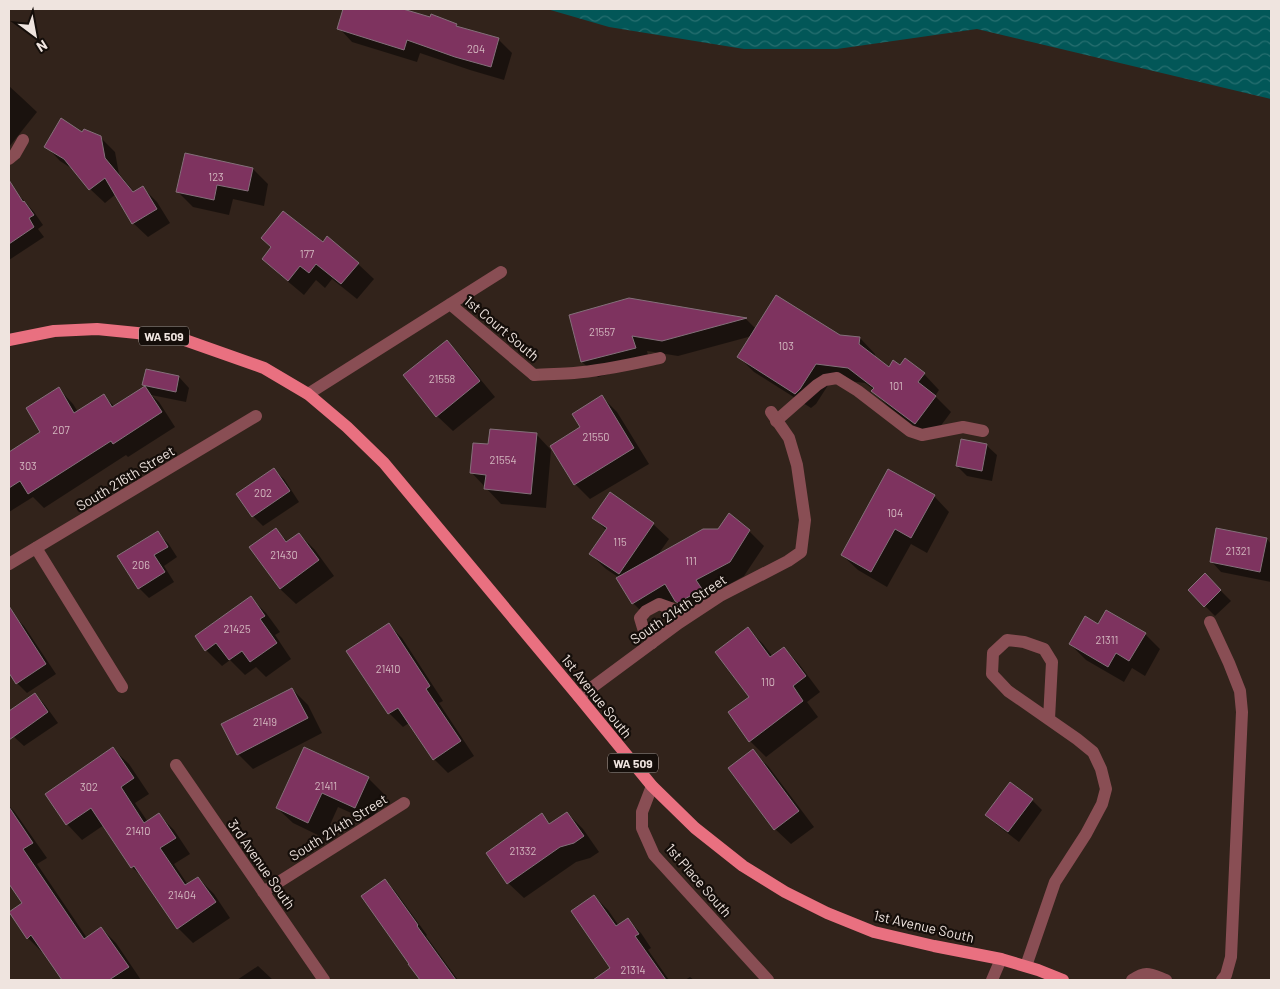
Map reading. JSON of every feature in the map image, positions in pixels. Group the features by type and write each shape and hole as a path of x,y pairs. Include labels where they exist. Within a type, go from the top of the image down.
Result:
{"main road":[{"name":"WA 509","path":"9,340 54,331 97,329 182,339 264,368 308,394"},
{"name":"1st Avenue South","path":"308,394 384,463 652,786 695,828 743,866 785,892 827,914 874,932 1001,959 1063,980"}],"street":[{"path":"9,159 15,154 23,140"},
{"path":"308,394 501,272"},
{"name":"1st Court South","path":"450,304 534,375 595,371 660,358"},
{"name":"South 214th Street","path":"579,697 684,619 720,596 788,561 800,552 805,520 797,465 789,438 774,417 817,385 825,380 837,378 858,391 914,433 922,435 939,433 962,427 983,431"},
{"name":"South 216th Street","path":"9,564 256,416"},
{"path":"36,548 122,687"},
{"path":"652,643 643,628 640,618 646,611 659,604 672,609 684,619"},
{"path":"1210,622 1240,691 1242,712 1231,957 1226,975 1222,980"},
{"path":"1026,966 1055,882 1094,819 1102,804 1106,789 1101,769 1093,752 1008,691 992,674 993,653 1007,640 1024,642 1044,649 1052,662 1049,719"},
{"name":"3rd Avenue South","path":"176,765 324,980"},
{"name":"1st Place South","path":"652,786 642,812 642,828 654,855 768,980"},
{"name":"South 214th Street","path":"264,892 404,803"},
{"path":"992,980 1001,959"},
{"path":"1132,980 1140,974 1148,974 1166,980"}],"water":[{"path":"547,9 1271,9 1271,99 977,29 837,49 744,49 609,27"}],"building":[{"path":"343,9 403,9 430,17 431,14 457,24 456,26 499,38 491,67 407,40 404,50 337,29"},
{"path":"61,118 82,132 84,129 101,136 105,158 133,192 143,186 157,209 132,224 105,178 89,190 64,159 44,147"},
{"path":"185,153 253,168 248,191 217,185 214,200 176,192"},
{"path":"9,180 34,215 29,218 34,227 9,244"},
{"path":"283,211 323,242 327,236 359,263 341,284 316,264 309,273 300,266 288,281 262,259 271,247 261,238"},
{"path":"776,295 840,335 860,337 859,344 889,367 893,360 900,365 905,358 925,373 918,382 936,396 915,424 871,391 874,388 848,368 816,364 795,394 737,357"},
{"path":"629,298 747,318 662,341 632,336 636,348 581,362 569,315"},
{"path":"447,340 480,381 436,417 403,375"},
{"path":"146,369 179,376 176,392 142,385"},
{"path":"145,386 162,412 113,444 111,441 28,494 20,481 9,488 9,452 40,432 26,408 59,387 74,413 104,394 112,407"},
{"path":"602,395 634,448 574,485 550,446 580,427 572,414"},
{"path":"490,429 537,433 531,494 484,489 486,475 470,473 473,443 488,444"},
{"path":"961,439 987,444 982,471 956,466"},
{"path":"274,468 290,491 252,517 236,494"},
{"path":"888,469 935,495 911,538 895,529 871,572 841,555"},
{"path":"610,492 654,523 619,574 589,554 607,528 592,518"},
{"path":"729,513 750,530 730,562 696,580 702,589 678,603 665,584 632,604 616,578 703,529 718,529"},
{"path":"276,528 286,542 299,533 319,560 280,589 249,547"},
{"path":"1216,528 1267,538 1260,572 1210,562"},
{"path":"158,531 168,547 154,555 165,572 138,589 117,556"},
{"path":"1205,573 1221,590 1204,607 1188,590"},
{"path":"251,596 265,616 260,619 277,643 250,662 242,651 229,660 216,643 205,651 195,636"},
{"path":"9,606 46,664 16,684 9,673"},
{"path":"1106,610 1146,633 1129,661 1116,653 1108,667 1069,644 1085,616 1098,624"},
{"path":"389,623 430,686 426,689 461,741 433,760 398,708 388,714 346,651"},
{"path":"748,627 770,657 784,647 806,676 793,686 803,701 749,742 728,712 749,697 715,652"},
{"path":"292,688 308,718 237,755 221,724"},
{"path":"35,693 48,712 9,740 9,711"},
{"path":"113,747 134,778 121,787 144,823 159,813 176,838 160,848 185,885 198,877 216,902 177,929 134,866 131,868 91,808 66,825 45,794"},
{"path":"304,747 369,777 355,808 322,793 308,823 276,808"},
{"path":"753,749 799,811 774,830 728,768"},
{"path":"1010,782 1033,799 1008,832 985,815"},
{"path":"9,807 33,843 23,849 84,939 101,927 129,967 109,980 62,980 31,935 27,939 9,912 22,903 9,884"},
{"path":"567,812 584,836 574,843 560,847 507,884 486,853 542,813 549,824"},
{"path":"385,879 456,980 420,980 408,964 361,896"},
{"path":"594,895 616,926 628,918 639,934 635,936 666,980 593,980 610,968 571,911"}]}
